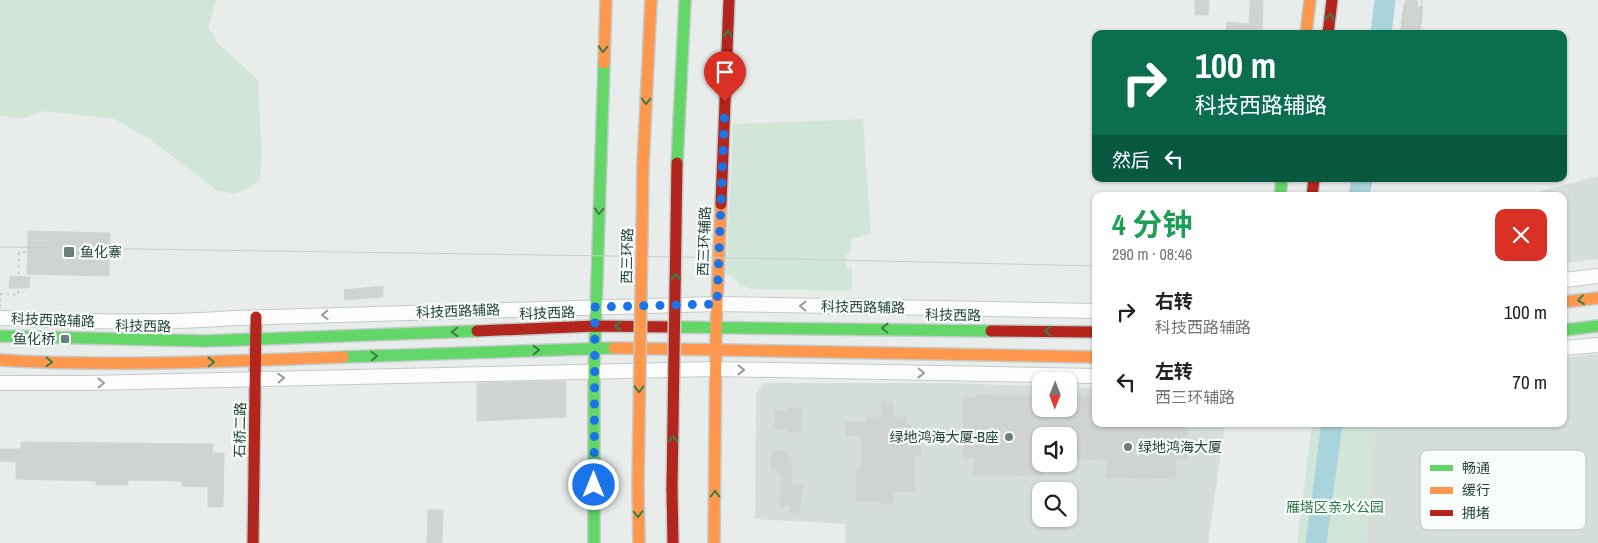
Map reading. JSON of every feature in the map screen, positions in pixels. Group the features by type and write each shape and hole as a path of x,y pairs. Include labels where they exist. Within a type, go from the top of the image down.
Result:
{"main road":[{"path":"594,543 594,348 606,0"},
{"name":"西三环路","path":"638,543 643,166 651,0"},
{"path":"673,543 672,488 677,163 685,0"},
{"name":"西三环辅路","path":"714,543 716,326 729,0"},
{"path":"1306,30 1310,0"},
{"path":"1328,30 1332,0"},
{"path":"1567,302 1598,298"},
{"name":"石桥二路","path":"253,543 256,317"},
{"name":"科技西路","path":"0,336 205,342 595,326 1092,332"},
{"path":"1567,330 1598,326"},
{"path":"0,360 255,361 594,348 1092,357"}],"street":[{"path":"1567,280 1598,276"},
{"name":"科技西路辅路","path":"0,318 91,322 176,322 256,317 717,304 1092,310"},
{"path":"1567,348 1598,345"},
{"path":"31,383 131,362"},
{"path":"0,383 255,380 715,369 1092,376"}],"path":[{"path":"0,308 0,294 18,294 19,252 27,252"}],"shaded area":[{"path":"1598,176 1598,259 1567,263 1567,192 1537,192"},
{"path":"1598,354 1598,543 1365,543 1375,427 1567,427 1567,358"},
{"path":"763,383 950,383 1032,386 1032,418 1078,418 1078,387 1092,388 1092,427 1225,427 1208,543 845,543 845,524 755,519 756,393"}],"green space":[{"path":"0,0 216,0 208,28 218,43 258,80 262,154 260,180 246,190 234,194 216,190 150,139 114,119 45,111 21,119 0,116"},
{"path":"863,119 871,234 852,239 850,253 845,254 846,267 852,268 852,291 751,289 740,285 732,276 726,275 733,124"},
{"name":"雁塔区亲水公园","path":"1312,427 1375,427 1365,543 1297,543"}],"building":[{"path":"1195,0 1209,0 1208,15 1195,15"},
{"path":"1250,0 1263,0 1262,30 1226,30 1227,22 1249,24"},
{"path":"1407,0 1418,1 1417,6 1423,7 1420,30 1401,30 1404,4 1407,4"},
{"path":"28,231 110,233 109,276 27,274"},
{"path":"10,276 30,277 29,288 9,288"},
{"path":"383,286 383,297 345,300 344,290"},
{"path":"566,381 566,417 477,421 477,383"},
{"name":"绿地鸿海大厦","path":"975,395 1032,396 1032,418 1078,418 1078,396 1092,396 1092,427 1188,427 1188,460 1176,460 1176,479 1106,478 1107,460 1077,459 1077,427 1032,427 1032,472 1043,472 1043,476 974,475 974,458 963,458 963,398 975,398"},
{"path":"881,401 893,402 893,417 907,417 907,425 911,425 911,441 921,442 921,456 915,456 915,492 894,492 893,501 889,504 879,504 879,501 856,501 856,470 861,470 861,436 846,436 846,422 866,422 866,417 881,417"},
{"path":"787,408 802,409 800,432 788,432 788,430 775,428 775,411 786,411"},
{"path":"21,442 213,444 212,453 224,453 223,507 208,507 208,487 182,486 182,481 128,480 128,485 96,485 96,481 16,479 16,462 0,461 0,449 21,449"},
{"path":"772,451 788,451 788,457 791,457 792,484 803,484 799,513 789,512 790,506 780,506 781,473 777,473 777,470 771,470"},
{"path":"428,510 443,510 442,543 427,543"}],"waterway":[{"path":"1381,30 1385,0"},
{"path":"1360,192 1361,182"},
{"path":"1316,543 1332,427"}],"tram line":[{"path":"1402,30 1406,0"},
{"path":"1418,30 1422,0"},
{"path":"1350,192 1356,182"},
{"path":"1361,192 1369,182"},
{"path":"0,247 746,258 1092,266"}],"traffic: fast":[{"path":"677,163 685,0"},
{"path":"594,543 594,372 604,63"},
{"path":"1280,192 1282,182"},
{"path":"1567,330 1598,326"},
{"path":"672,327 991,331"},
{"path":"0,336 205,341 477,331"},
{"path":"343,357 614,348"}],"traffic: slow":[{"path":"604,63 606,0"},
{"path":"643,166 651,0"},
{"path":"1306,30 1310,0"},
{"path":"638,486 643,166"},
{"path":"714,543 716,327 721,204"},
{"path":"1567,302 1598,298"},
{"path":"614,348 1092,357"},
{"path":"0,360 129,363 343,357"},
{"path":"638,486 639,543"}],"traffic: jam":[{"path":"721,204 729,0"},
{"path":"1328,30 1332,0"},
{"path":"672,488 677,163"},
{"path":"1312,192 1314,182"},
{"path":"253,543 256,317"},
{"path":"477,331 595,326 672,327"},
{"path":"991,331 1092,332"},
{"path":"672,488 673,543"}],"place":[{"name":"鱼化寨","path":"69,252"},
{"name":"鱼化桥","path":"65,339"},
{"name":"绿地鸿海大厦-B座","path":"1009,437"},
{"name":"绿地鸿海大厦","path":"1128,447"}],"route":[{"path":"594,485 595,307 717,304 725,102"}]}
